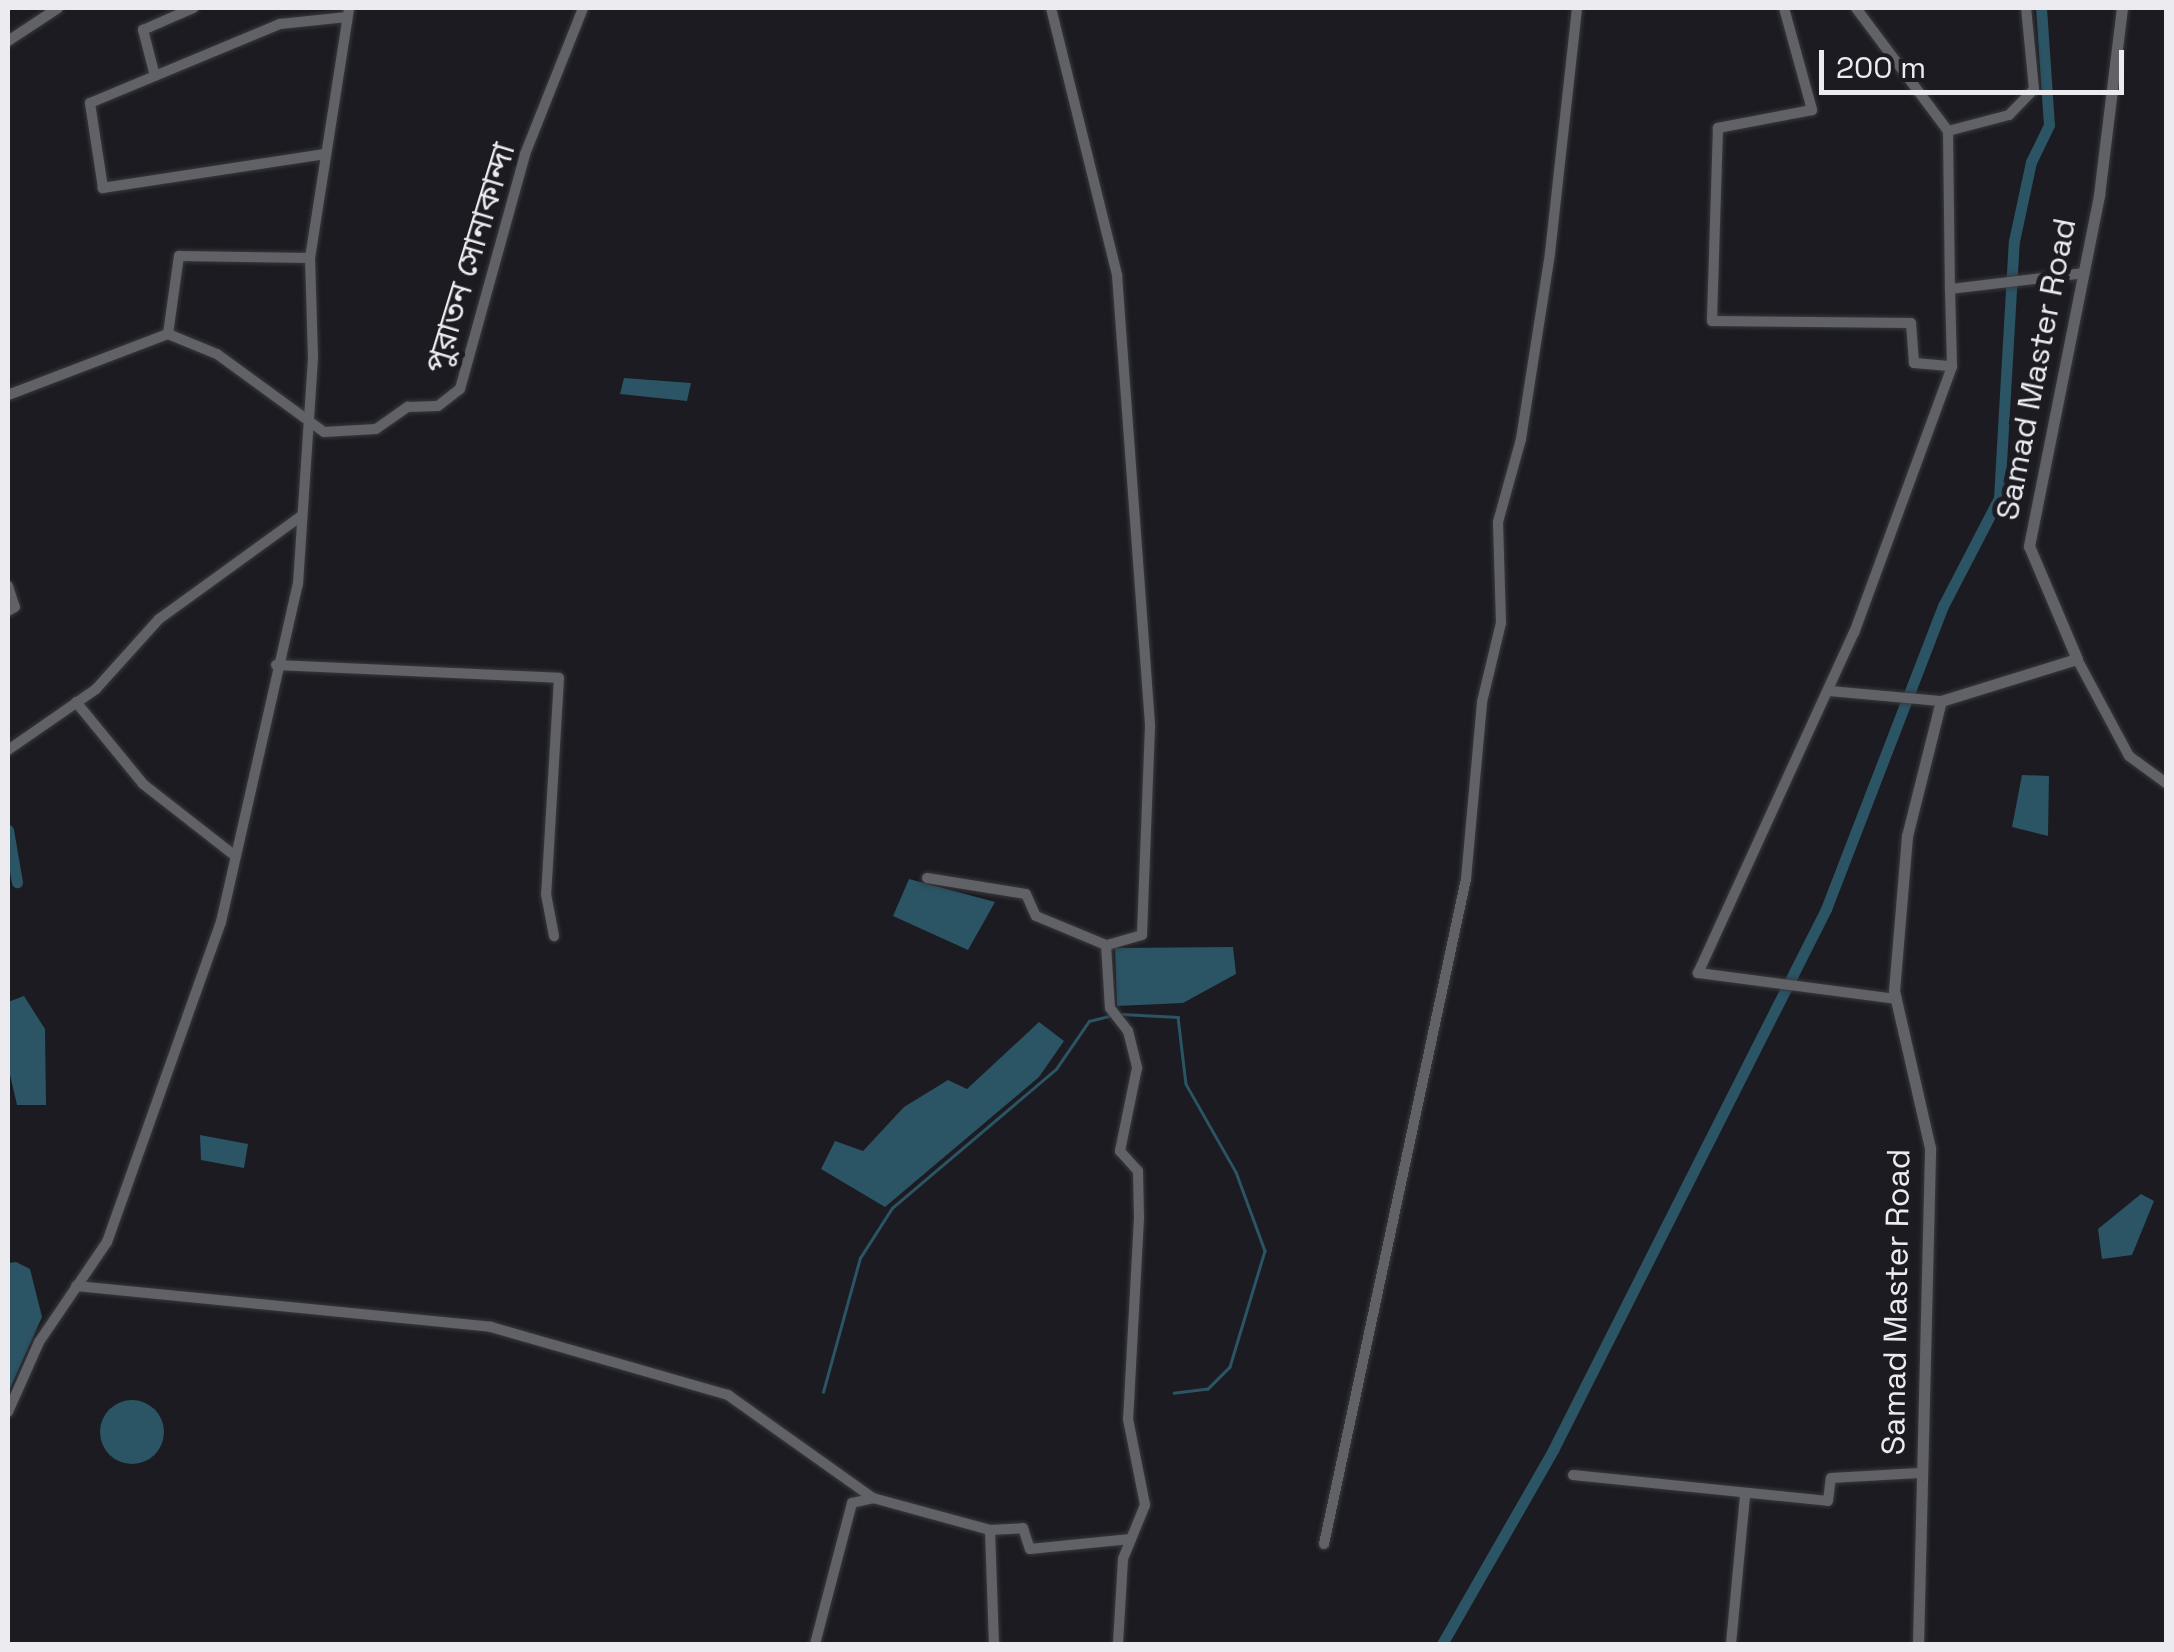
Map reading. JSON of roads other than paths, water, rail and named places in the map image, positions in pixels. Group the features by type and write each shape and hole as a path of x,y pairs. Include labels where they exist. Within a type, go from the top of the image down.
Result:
{"street":[{"path":"8,41 58,8"},
{"path":"155,76 144,30 193,8"},
{"name":"পুরাতন সোনাকান্দা","path":"168,334 307,412 324,432 376,430 460,389 525,154 582,8"},
{"path":"928,878 1026,894 1036,916 1106,945 1142,935 1148,694 1116,275 1051,8"},
{"path":"1324,1544 1466,879 1482,702 1501,623 1498,522 1547,272 1576,8"},
{"path":"1784,8 1812,110 1718,128 1712,321 1912,324 1914,363 1952,366"},
{"path":"1856,8 1948,132 1952,366 1829,691 1698,973 1896,999"},
{"path":"1948,132 2010,114 2034,89 2026,8"},
{"name":"Samad Master Road","path":"2077,659 2029,546 2084,273 2122,8"},
{"path":"8,1411 76,1286 107,1242 221,922 276,666 298,584 310,258 348,12 280,24 90,103 104,188 324,154"},
{"path":"8,395 168,334 180,256 310,258"},
{"path":"1950,290 2001,278 2084,273"},
{"path":"8,750 76,702 159,619 300,517"},
{"path":"8,586 15,607 8,611"},
{"path":"1829,691 1874,700 1936,700 2077,659 2129,756 2166,783"},
{"path":"276,666 559,678 546,894 554,936"},
{"name":"Samad Master Road","path":"1918,1644 1919,1474 1930,1148 1896,999 1908,836 1936,700"},
{"path":"76,702 142,784 234,855"},
{"path":"1106,945 1110,1008 1128,1031 1137,1068 1120,1151 1138,1171 1128,1418 1145,1506 1131,1539 1118,1644"},
{"path":"76,1286 492,1328 728,1395 873,1498 990,1530 1023,1528 1030,1548 1131,1539"},
{"path":"1572,1474 1828,1501 1831,1478 1919,1474"},
{"path":"1731,1644 1745,1495"},
{"path":"816,1644 852,1503 873,1498"},
{"path":"990,1530 994,1644"}],"water":[{"path":"624,378 691,383 687,401 620,394"},
{"path":"2022,775 2049,776 2048,836 2012,827"},
{"path":"909,879 995,902 968,950 893,916"},
{"path":"1233,947 1236,974 1183,1003 1117,1006 1115,948"},
{"path":"24,996 45,1029 46,1105 17,1105 8,1066 8,1002"},
{"path":"1039,1022 1064,1041 1039,1077 885,1207 821,1169 835,1141 863,1151 904,1107 948,1080 967,1089"},
{"path":"200,1135 248,1144 244,1168 201,1160"},
{"path":"2141,1194 2154,1201 2132,1255 2102,1259 2098,1229"},
{"path":"16,1262 30,1269 42,1317 8,1393 8,1263"},
{"path":"132,1400 155,1409 164,1432 155,1455 132,1464 109,1455 100,1432 109,1409"}],"waterway":[{"path":"1442,1644 1553,1450 1826,909 1943,606 1999,498 2014,241 2031,162 2049,125 2041,8"},
{"path":"8,830 17,882"},
{"path":"1122,1014 1178,1017 1186,1084 1236,1172 1265,1251 1230,1367 1208,1389 1174,1393"},
{"path":"823,1392 860,1258 892,1208 1056,1069 1089,1021 1109,1016"}]}
